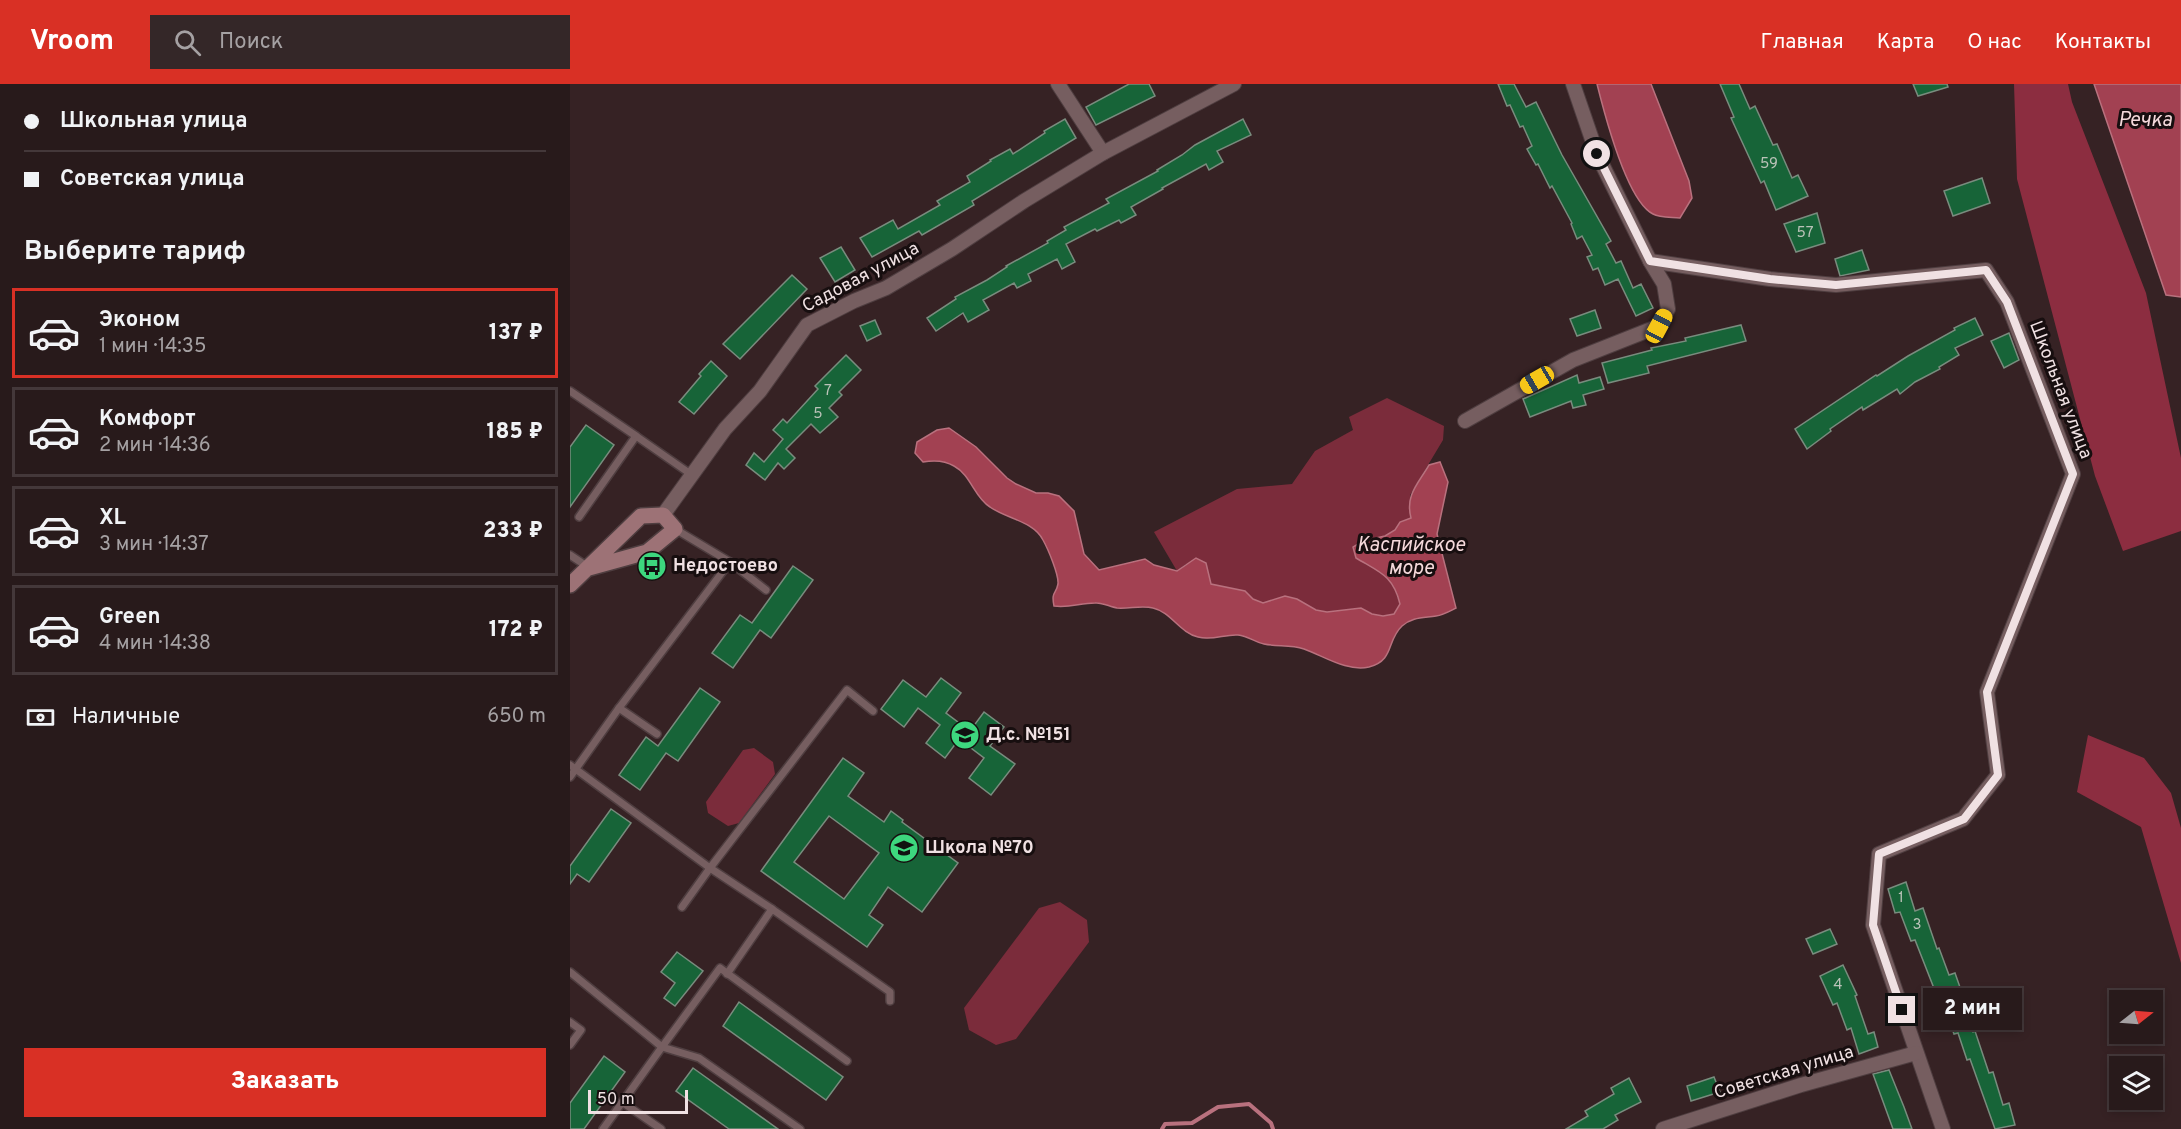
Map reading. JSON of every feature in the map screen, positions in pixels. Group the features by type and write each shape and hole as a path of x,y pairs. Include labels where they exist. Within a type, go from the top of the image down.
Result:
{"street":[{"path":"1058,84 1103,153"},
{"name":"Садовая улица","path":"663,515 725,429 760,391 807,325 885,288 952,249 1024,201 1103,153 1234,84"},
{"path":"1465,421 1573,360 1659,326 1668,309 1664,284 1650,261 1597,154 1573,84"},
{"name":"Школьная улица","path":"1650,261 1770,279 1836,285 1986,270 2007,302 2073,474 1987,692 1998,775 1964,819 1879,854 1873,925 1916,1053"},
{"path":"570,585 641,516 663,515 675,529 648,552 589,568"},
{"path":"1916,1053 1942,1129"},
{"name":"Советская улица","path":"1663,1129 1801,1085 1916,1053"}],"lane":[{"path":"570,391 693,475"},
{"path":"579,517 636,436"},
{"path":"675,529 730,562 766,590"},
{"path":"570,555 589,568"},
{"path":"570,777 573,767 730,562"},
{"path":"682,907 846,690 873,711"},
{"path":"619,708 657,734"},
{"path":"573,767 711,868 890,992 890,1001"},
{"path":"727,974 772,909"},
{"path":"603,1129 720,968 847,1060"},
{"path":"570,972 662,1047 699,1058 800,1129"},
{"path":"570,1022 581,1030 570,1045"},
{"path":"622,1102 661,1129"}],"shaded area":[{"path":"2014,84 2068,84 2072,102 2146,293 2181,458 2181,531 2123,551 2095,476 2017,179"},
{"path":"1387,398 1444,426 1443,440 1410,495 1411,518 1400,522 1395,530 1385,536 1363,541 1353,547 1365,564 1375,568 1392,582 1400,604 1394,614 1383,616 1372,614 1361,608 1327,612 1316,610 1297,599 1286,596 1263,603 1253,599 1245,591 1211,584 1206,563 1186,564 1177,571 1154,532 1237,489 1292,484 1315,451 1353,430 1349,417"},
{"path":"2088,735 2144,758 2171,793 2181,828 2181,963 2141,827 2077,792"},
{"path":"754,748 773,762 775,774 739,823 728,826 708,813 706,802 743,750"},
{"path":"1060,902 1087,920 1089,942 1016,1039 996,1045 969,1030 964,1008 1039,908"}],"water":[{"path":"1597,84 1651,84 1689,181 1692,198 1680,218 1653,214 1643,206 1634,192 1618,155"},
{"name":"Речка","path":"2094,84 2181,84 2181,297 2166,295"},
{"name":"Каспийское море","path":"949,428 976,447 1016,484 1036,493 1059,496 1074,511 1084,554 1099,570 1145,559 1154,565 1177,571 1196,558 1206,563 1211,584 1245,591 1253,599 1263,603 1285,596 1297,599 1316,610 1327,612 1361,608 1372,614 1383,616 1394,614 1400,604 1397,594 1384,575 1356,558 1353,547 1363,541 1385,536 1395,530 1400,522 1411,518 1410,503 1414,490 1429,465 1440,462 1448,482 1437,534 1456,608 1441,615 1418,618 1406,623 1397,632 1383,660 1361,668 1344,665 1299,647 1264,644 1242,636 1198,637 1153,608 1117,608 1098,603 1054,606 1053,595 1058,584 1057,575 1048,549 1039,534 1026,524 985,503 965,475 954,466 939,461 923,462 915,453 917,442 937,430"}],"building":[{"path":"1129,84 1149,84 1155,96 1096,125 1086,107"},
{"path":"1498,84 1514,84 1526,107 1536,102 1562,155 1611,241 1606,244 1616,263 1621,261 1633,288 1641,284 1653,308 1636,316 1618,279 1605,285 1598,268 1593,270 1587,257 1592,255 1582,236 1577,239 1572,223 1552,186 1550,188 1538,164 1536,165 1527,149 1532,146 1510,105 1507,106"},
{"path":"1720,84 1739,84 1750,109 1755,106 1773,145 1777,144 1792,178 1798,175 1808,196 1776,210 1764,181 1761,183 1731,118 1734,117"},
{"path":"1913,84 1947,84 1948,87 1918,96"},
{"path":"1065,119 1076,138 972,201 974,205 922,235 919,231 872,257 860,238 893,220 898,229 940,205 937,201 970,182 967,176 990,160 1010,149 1013,154"},
{"path":"1243,119 1251,135 1217,151 1223,162 1209,170 1206,164 1162,188 1131,207 1136,215 1121,223 1119,220 1097,231 1095,229 1066,244 1075,262 1062,269 1057,259 1028,274 1031,281 1017,288 1014,283 983,300 989,310 968,322 963,313 936,331 927,318 956,299 955,297 1048,243 1047,241 1066,230 1064,227 1109,203 1106,199 1158,171 1195,145"},
{"path":"1982,178 1990,203 1953,216 1944,191"},
{"path":"1817,213 1825,243 1796,252 1784,224"},
{"path":"841,247 855,270 835,282 820,258"},
{"path":"1862,250 1869,270 1840,276 1835,259"},
{"path":"792,275 807,289 740,359 723,344"},
{"path":"1595,310 1601,328 1577,336 1570,319"},
{"path":"1975,318 1983,335 1955,348 1959,355 1900,394 1897,389 1863,410 1862,407 1830,429 1831,431 1807,449 1795,429 1876,375 1955,330 1954,328"},
{"path":"875,320 881,334 867,341 860,326"},
{"path":"1741,325 1746,341 1647,366 1649,373 1608,383 1602,363 1652,350 1651,348 1686,341 1685,338"},
{"path":"2009,333 2019,360 2004,368 1991,341"},
{"path":"846,355 861,370 839,392 842,395 829,408 838,417 820,433 811,424 786,449 795,458 784,469 778,463 765,480 746,465 754,453 764,462 783,439 773,430 783,419 787,423 818,389 815,386"},
{"path":"711,361 727,376 694,414 679,402"},
{"path":"1577,375 1579,383 1600,377 1604,389 1583,395 1586,405 1573,408 1571,401 1530,417 1523,399"},
{"path":"586,425 614,445 570,507 570,447"},
{"path":"793,566 813,580 771,638 760,630 733,668 712,653 740,615 752,623"},
{"name":"Д.с. №151","path":"941,678 961,693 946,713 970,731 984,712 1004,727 990,746 1015,764 991,795 969,778 984,758 959,739 945,758 926,743 940,725 918,708 904,727 881,709 903,680 926,697"},
{"path":"700,688 720,702 678,761 666,753 640,790 619,775 646,737 658,746"},
{"name":"Школа №70","path":"843,758 864,773 848,796 884,822 891,811 903,820 902,822 958,863 922,912 888,887 869,915 883,925 867,947 761,871","holes":["829,816 879,853 844,899 794,862"]},
{"path":"611,809 631,823 589,882 577,874 570,884 570,866"},
{"path":"1906,882 1915,911 1923,908 1949,975 1955,973 1962,993 1959,994 1973,1032 1975,1031 1989,1073 1993,1072 2003,1105 2009,1103 2015,1125 1995,1129 1970,1059 1967,1060 1958,1033 1954,1034 1942,1000 1939,1001 1915,940 1911,941 1900,912 1895,913 1888,889"},
{"path":"1830,929 1837,944 1813,954 1806,939"},
{"path":"677,952 703,971 675,1006 664,998 675,983 661,972"},
{"path":"1843,965 1857,995 1855,996 1868,1034 1874,1032 1878,1047 1859,1054 1851,1028 1847,1030 1837,1003 1833,1005 1820,976"},
{"path":"739,1002 843,1077 826,1100 723,1026"},
{"path":"604,1056 625,1072 584,1129 570,1129 570,1103"},
{"path":"693,1068 778,1129 729,1129 676,1091"},
{"path":"1889,1070 1912,1129 1893,1129 1873,1074"},
{"path":"1714,1077 1720,1092 1691,1101 1687,1086"},
{"path":"1629,1078 1641,1102 1615,1115 1618,1120 1603,1129 1566,1129 1588,1116 1585,1111 1614,1094 1611,1088"}],"waterway":[{"path":"1162,1129 1165,1124 1192,1123 1218,1107 1249,1104 1271,1123 1273,1129"}],"place":[{"name":"Недостоево","path":"652,566"},
{"name":"Д.с. №151","path":"965,735"},
{"name":"Школа №70","path":"904,848"}],"route":[{"path":"1597,154 1650,261 1770,279 1836,285 1986,270 2007,302 2073,474 1987,692 1998,775 1964,819 1879,854 1873,925 1902,1010"}]}
